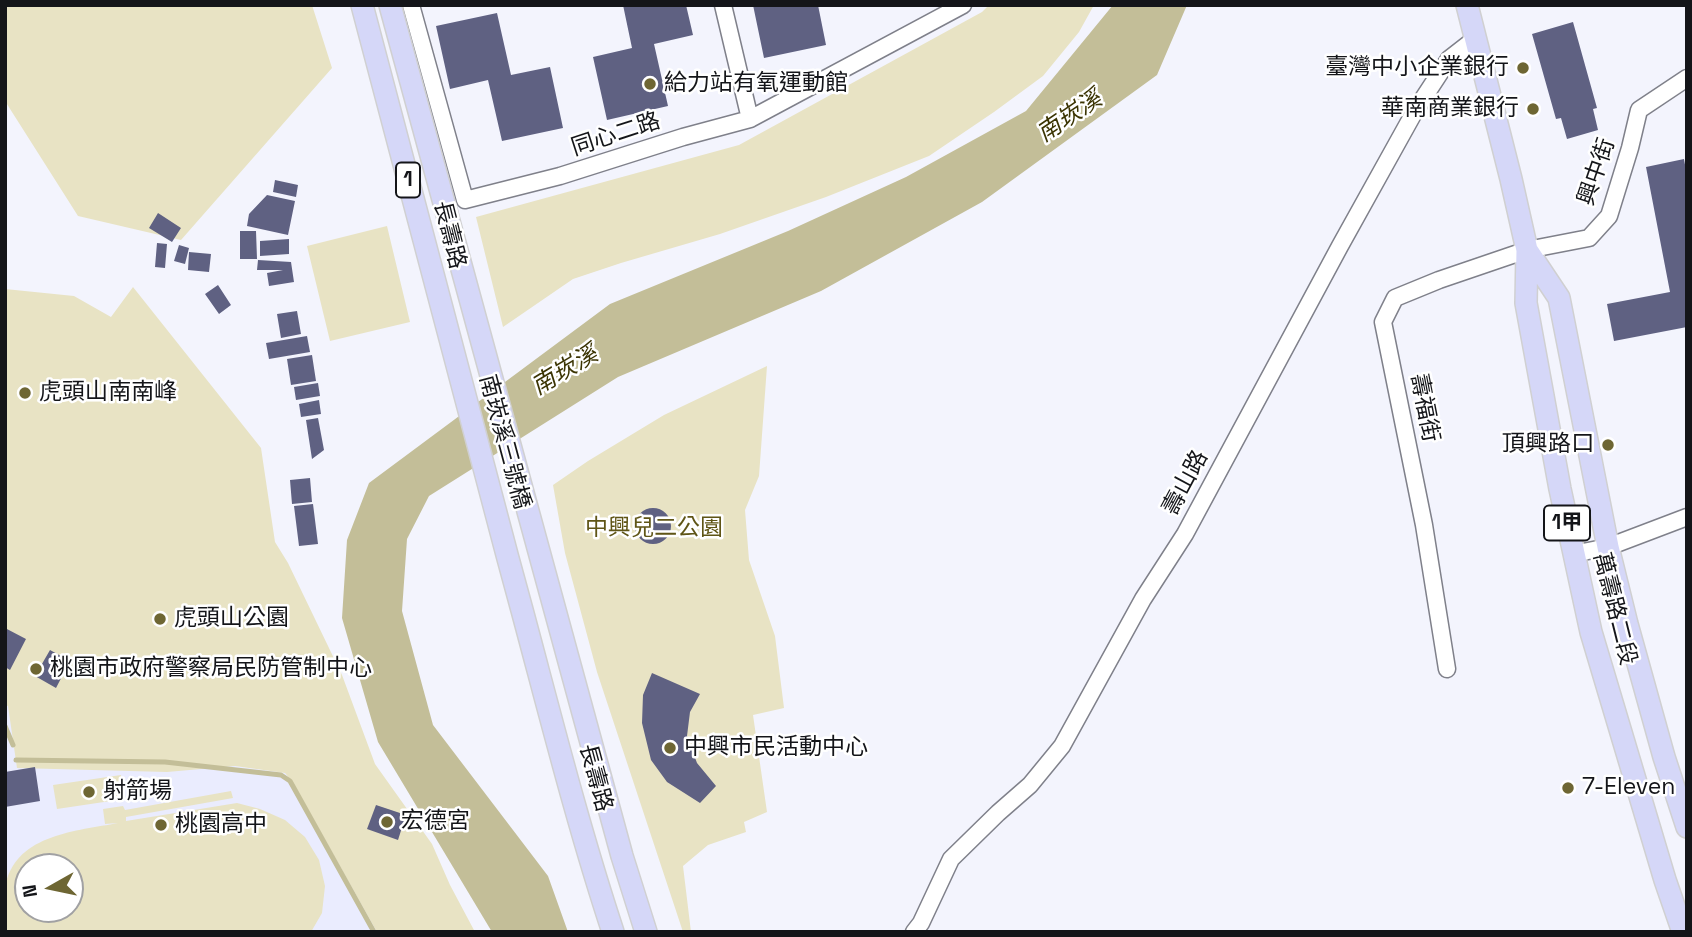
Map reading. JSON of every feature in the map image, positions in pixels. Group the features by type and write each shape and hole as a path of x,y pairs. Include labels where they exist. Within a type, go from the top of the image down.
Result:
{"main road":[{"name":"長壽路","path":"362,5 453,355"},
{"name":"長壽路","path":"390,5 477,328"},
{"name":"萬壽路二段","path":"1467,5 1520,212 1527,250 1526,303 1573,554 1591,632 1683,932"},
{"name":"萬壽路二段","path":"1527,250 1559,298 1608,547 1626,624 1664,757 1682,792 1687,827"},
{"name":"南崁溪三號橋","path":"477,328 534,535"},
{"name":"南崁溪三號橋","path":"453,355 504,542"},
{"name":"長壽路","path":"534,535 622,856 646,932"},
{"name":"長壽路","path":"504,542 592,866 613,932"}],"street":[{"name":"長壽路","path":"411,5 465,200"},
{"path":"725,5 751,118"},
{"name":"同心二路","path":"465,200 560,176 751,118 963,5"},
{"name":"壽山路","path":"914,932 921,923 951,859 1030,785 1062,746 1143,598 1185,534 1339,246 1415,111 1449,59 1476,38"},
{"name":"興中街","path":"1527,250 1589,238 1609,216 1639,110 1687,78"},
{"name":"壽福街","path":"1447,669 1424,525 1383,322 1395,298 1438,280 1527,250"},
{"path":"1573,554 1608,547 1687,517"}],"shaded area":[{"name":"桃園高中","path":"5,705 235,766 285,773 377,932 5,932"}],"green space":[{"path":"5,5 312,5 332,68 181,240 78,216 5,101"},
{"path":"989,5 1094,5 1079,32 1043,76 929,156 826,197 720,234 573,279 503,327 476,217 739,145 982,12"},
{"path":"387,226 410,322 330,341 307,246"},
{"name":"虎頭山公園","path":"133,287 261,448 275,542 288,563 342,675 375,764 432,844 475,932 377,932 285,773 235,766 167,772 17,768 8,706 5,705 5,289 74,296 111,317"},
{"name":"中興兒二公園","path":"767,366 759,476 745,510 749,560 775,636 784,708 753,715 767,812 744,822 746,832 708,845 683,866 691,932 683,932 597,672 565,553 553,485 664,415"},
{"name":"射箭場","path":"121,775 124,799 57,809 53,785"},
{"path":"231,791 233,798 126,817 126,821 237,803 285,820 305,837 319,860 325,886 322,913 311,932 5,932 5,888 14,866 14,923 84,923 84,853 24,853 51,838 118,823 105,824 103,809 123,806 125,810"}],"water":[{"name":"南崁溪","path":"1113,5 1187,5 1157,75 982,202 821,291 618,377 429,496 407,539 402,611 433,725 548,876 568,932 492,932 378,742 342,618 347,540 369,483 610,304 788,231 906,177 1026,111"}],"building":[{"path":"623,5 686,5 693,35 654,44 668,106 607,120 593,57 632,48"},
{"path":"753,5 818,5 826,45 764,58"},
{"path":"497,13 511,75 550,67 563,128 502,141 488,80 450,89 436,26"},
{"path":"1573,22 1597,108 1593,109 1598,130 1567,139 1561,118 1556,119 1532,34"},
{"path":"1684,159 1687,176 1687,327 1614,341 1607,304 1670,292 1646,167"},
{"path":"275,180 298,185 296,197 273,192"},
{"path":"267,195 295,201 288,235 247,226 249,214"},
{"path":"158,213 181,228 172,242 149,228"},
{"path":"240,231 256,231 257,259 240,259"},
{"path":"289,239 289,254 260,256 260,241"},
{"path":"157,243 167,244 165,268 155,267"},
{"path":"179,245 189,248 185,264 174,261"},
{"path":"189,252 211,254 209,272 188,270"},
{"path":"258,260 291,262 294,282 269,286 267,273 283,270 257,270"},
{"path":"218,285 231,305 219,314 205,294"},
{"path":"297,311 301,334 281,338 277,314"},
{"path":"307,336 310,352 269,359 266,343"},
{"path":"312,355 316,381 291,385 287,359"},
{"path":"318,383 320,396 296,400 294,387"},
{"path":"319,400 321,414 301,417 299,404"},
{"path":"318,418 324,450 312,459 306,420"},
{"path":"310,478 312,502 292,504 290,480"},
{"path":"313,504 318,544 299,546 294,506"},
{"path":"653,508 666,513 671,526 666,539 653,544 640,539 635,526 640,513"},
{"path":"5,628 26,639 10,670 5,667"},
{"path":"50,650 70,661 56,688 35,676"},
{"name":"中興市民活動中心","path":"652,673 700,694 690,712 687,736 697,763 716,786 700,803 667,782 651,760 642,723 643,695"},
{"path":"35,767 40,801 5,807 5,772"},
{"name":"宏德宮","path":"376,805 406,815 398,840 367,829"}],"waterway":[{"path":"5,726 13,745"},
{"path":"16,760 165,762 281,775 290,781 374,932"}],"place":[{"name":"臺灣中小企業銀行","path":"1523,68"},
{"name":"給力站有氧運動館","path":"650,84"},
{"name":"華南商業銀行","path":"1533,109"},
{"name":"虎頭山南南峰","path":"25,393"},
{"name":"頂興路口","path":"1608,445"},
{"name":"虎頭山公園","path":"160,619"},
{"name":"桃園市政府警察局民防管制中心","path":"36,669"},
{"name":"中興市民活動中心","path":"670,748"},
{"name":"7-Eleven","path":"1568,788"},
{"name":"射箭場","path":"89,792"},
{"name":"宏德宮","path":"387,822"},
{"name":"桃園高中","path":"161,825"}]}
